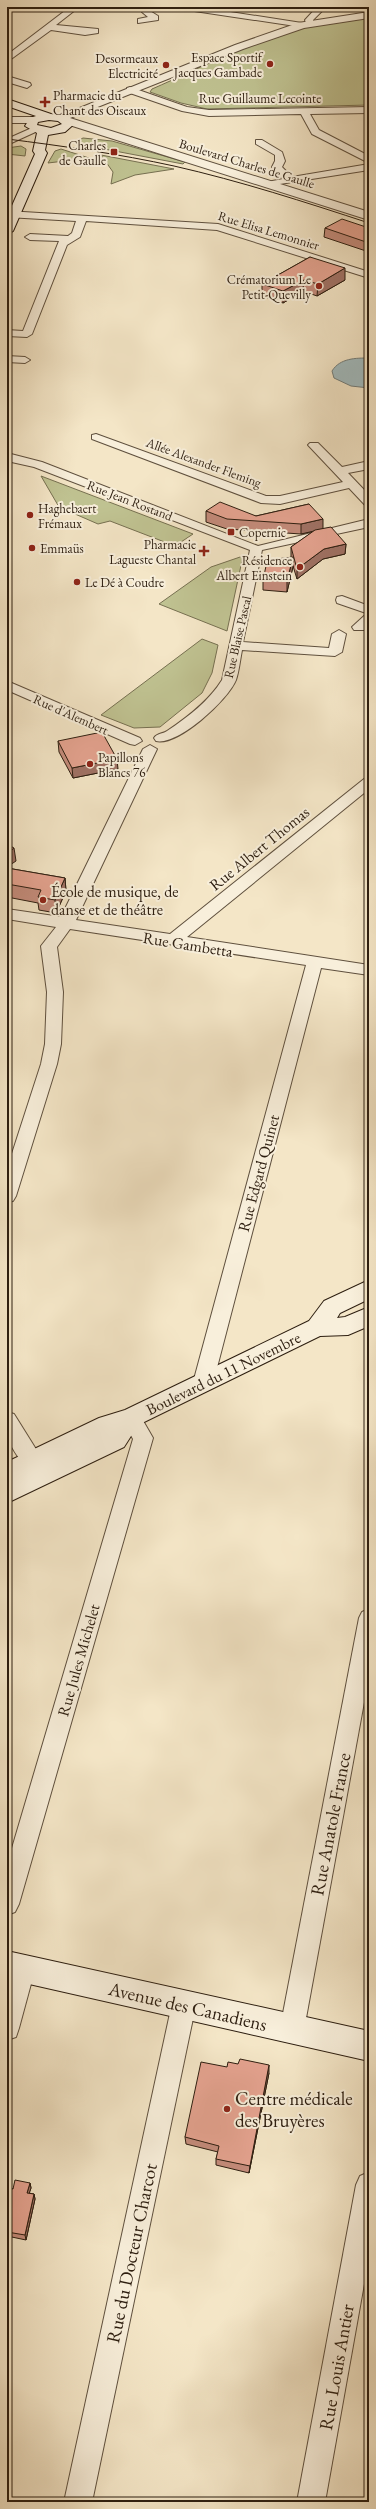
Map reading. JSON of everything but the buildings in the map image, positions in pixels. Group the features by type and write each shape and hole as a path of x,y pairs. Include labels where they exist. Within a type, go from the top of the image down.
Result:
{"main road":[{"path":"7,231 11,215 41,153 52,144 55,131 66,127 64,119 130,90 306,24 369,15"},
{"path":"7,102 49,117"},
{"path":"7,105 36,125 39,151 41,153"},
{"path":"7,126 36,125 49,117"},
{"name":"Boulevard Charles de Gaulle","path":"49,117 64,119 88,126 116,137 369,216"},
{"path":"7,120 36,125"},
{"name":"Boulevard Charles de Gaulle","path":"36,125 69,135 116,137"},
{"name":"Boulevard du 11 Novembre","path":"317,1328 332,1307 369,1289"},
{"name":"Boulevard du 11 Novembre","path":"7,1472 106,1425 130,1418 317,1328 348,1326 369,1316"},
{"name":"Boulevard du 11 Novembre","path":"7,1493 116,1440 130,1418"},
{"name":"Avenue des Canadiens","path":"15,1967 369,2046"}],"street":[{"path":"7,59 75,7"},
{"path":"141,21 155,18 146,12 146,7"},
{"path":"185,7 306,24 322,7"},
{"path":"49,26 85,32 95,31"},
{"path":"7,79 27,85"},
{"name":"Rue Guillaume Lecointe","path":"130,90 185,109 203,112 304,112 369,110"},
{"path":"304,112 315,132 369,160"},
{"path":"7,142 36,125"},
{"path":"259,142 279,154 280,161 277,167 290,181"},
{"path":"270,184 369,167"},
{"name":"Rue Elisa Lemonnier","path":"11,215 180,223 229,230 369,275"},
{"path":"7,333 27,334 63,243 76,235 85,218"},
{"path":"30,237 71,239"},
{"path":"7,359 26,360"},
{"name":"Allée Alexander Fleming","path":"96,437 265,500 280,500 352,484"},
{"path":"314,445 369,502"},
{"name":"Rue Jean Rostand","path":"7,457 38,464 257,548"},
{"path":"340,471 369,465"},
{"path":"257,548 369,523"},
{"name":"Rue Blaise Pascal","path":"150,749 160,745 161,738 171,735 218,698 229,680 238,646 257,548"},
{"path":"342,600 369,610"},
{"path":"238,646 334,652 339,634"},
{"name":"Rue d'Alembert","path":"7,685 135,741 141,748 150,749"},
{"path":"135,741 139,736 147,733 155,734 161,738"},
{"path":"7,1196 49,1064 52,1044 54,992 49,956 50,946 66,924 150,749"},
{"name":"Rue Albert Thomas","path":"172,941 369,782"},
{"name":"Rue Gambetta","path":"7,914 314,963 369,970"},
{"name":"Rue Edgard Quinet","path":"203,1383 314,963"},
{"name":"Rue Jules Michelet","path":"7,1904 143,1438 130,1418"},
{"path":"7,1420 32,1460"},
{"name":"Rue Anatole France","path":"292,2029 369,1618"},
{"path":"7,2028 15,1967"},
{"name":"Rue du Docteur Charcot","path":"78,2502 184,2004"},
{"name":"Rue Louis Antier","path":"311,2502 369,2185"}],"green space":[{"name":"Espace Sportif Jacques Gambade","path":"369,17 369,105 207,109 181,103 150,92 152,89 211,62 271,37 319,24"},
{"path":"83,138 112,141 185,162 183,164 78,144 77,141"},
{"path":"21,146 26,149 25,156 7,154 7,148"},
{"path":"61,149 89,158 48,163 55,151"},
{"path":"101,155 174,169 135,175 111,184 113,172"},
{"path":"41,476 193,534 175,546 110,521 98,524 59,507"},
{"path":"243,556 227,631 159,604 211,567"},
{"path":"202,639 218,645 212,673 202,693 160,727 134,728 101,715"}],"water":[{"path":"369,358 369,388 351,386 334,378 332,371 339,363 354,359"}],"tram line":[{"path":"7,139 49,144 174,166 248,185 369,223"}],"place":[{"name":"Espace Sportif Jacques Gambade","path":"270,64"},
{"name":"Desormeaux Electricité","path":"166,65"},
{"name":"Pharmacie du Chant des Oiseaux","path":"45,102"},
{"name":"Charles de Gaulle","path":"114,152"},
{"name":"Crématorium Le Petit-Quevilly","path":"319,286"},
{"name":"Haghebaert Frémaux","path":"30,515"},
{"name":"Copernic","path":"231,532"},
{"name":"Emmaüs","path":"32,548"},
{"name":"Pharmacie Lagueste Chantal","path":"204,551"},
{"name":"Résidence Albert Einstein","path":"300,567"},
{"name":"Le Dé à Coudre","path":"77,582"},
{"name":"Papillons Blancs 76","path":"90,764"},
{"name":"École de musique, de danse et de théâtre","path":"43,900"},
{"name":"Centre médicale des Bruyères","path":"227,2109"}]}
